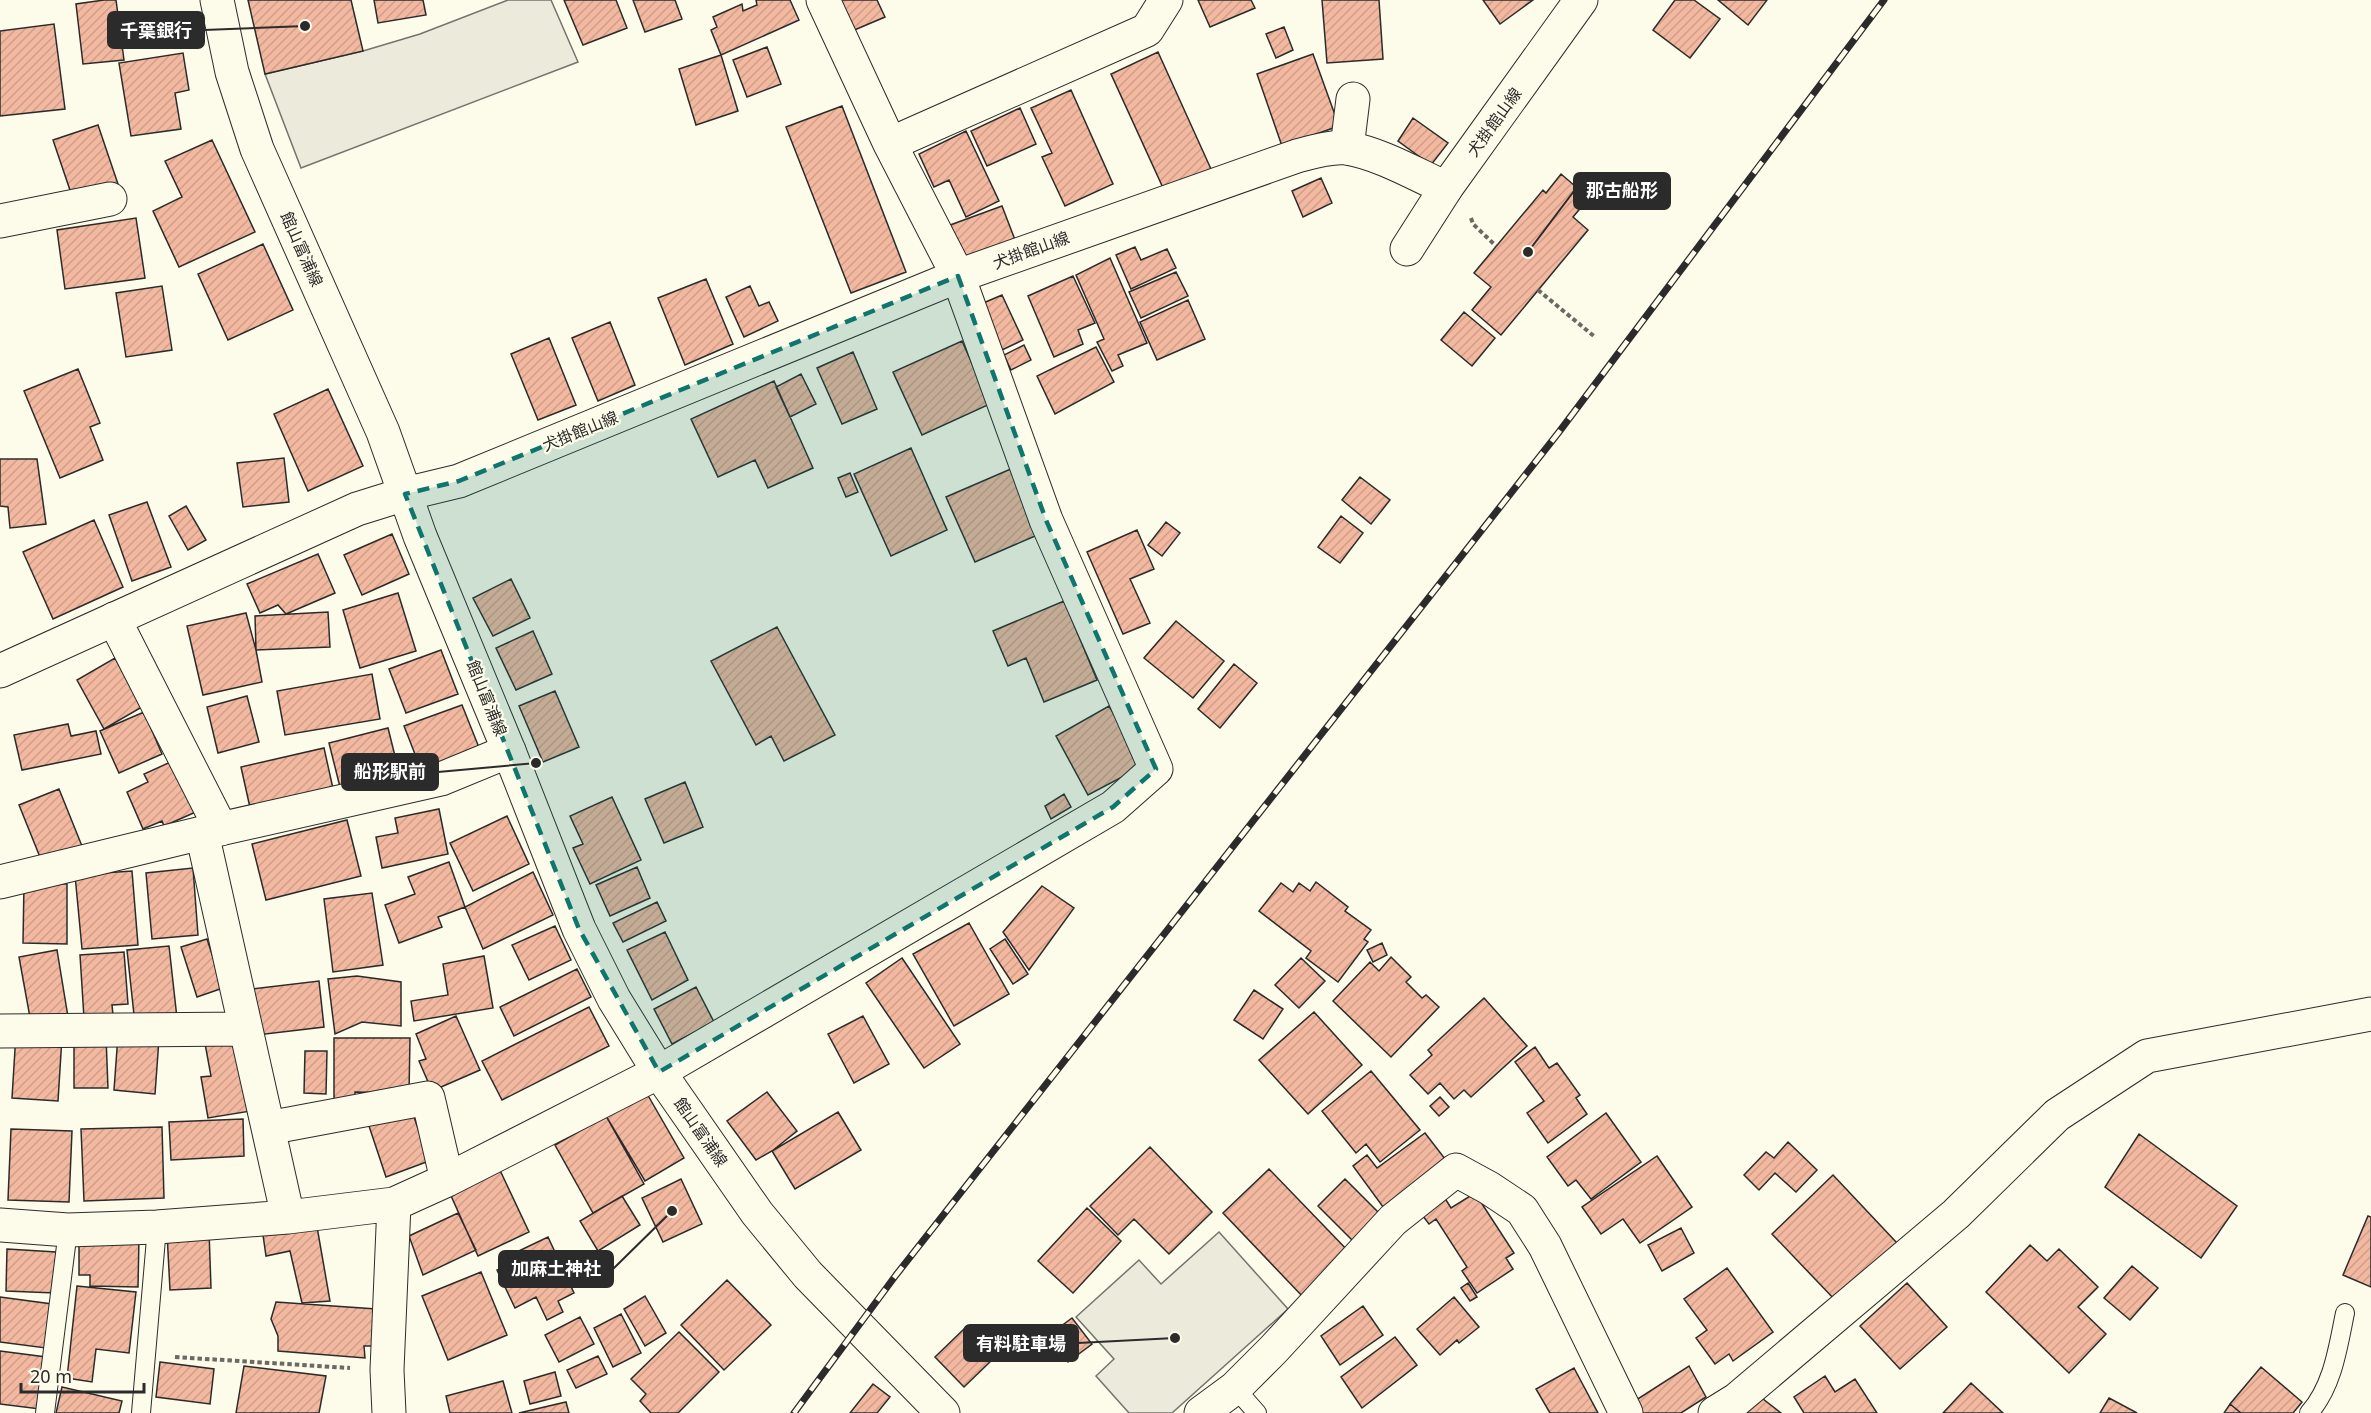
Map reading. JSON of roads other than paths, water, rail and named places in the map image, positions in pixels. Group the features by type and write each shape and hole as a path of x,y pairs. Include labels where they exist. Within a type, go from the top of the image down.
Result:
{"street":[{"name":"館山富浦線","path":"217,0 232,72 257,149 383,432 420,536 509,751 579,929 614,999 659,1072 758,1213 808,1275 933,1410"},
{"path":"0,1226 68,1230 156,1227 288,1217 394,1204 447,1180 659,1072 1113,807 1156,769 1046,520 958,276 890,144 824,0"},
{"path":"890,144 1147,30 1166,0"},
{"name":"犬掛館山線","path":"0,671 357,509 459,480 958,276 1296,156 1347,148 1384,160 1446,188 1581,0"},
{"path":"1347,148 1353,99"},
{"path":"1407,249 1446,188"},
{"path":"0,221 110,199"},
{"path":"114,619 212,831 246,1029 288,1217"},
{"path":"0,882 441,779 509,751"},
{"path":"1715,1413 1736,1400 1956,1214 2057,1114 2147,1056 2371,1014"},
{"path":"0,1031 246,1029"},
{"path":"268,1128 428,1098 447,1180"},
{"path":"1201,1413 1235,1388 1273,1350 1393,1220 1456,1170 1522,1210 1545,1246 1626,1413"},
{"path":"389,1413 387,1370 394,1204"}],"lane":[{"path":"141,1413 156,1227"},
{"path":"45,1413 68,1230"},
{"path":"2309,1413 2320,1400 2335,1361 2345,1313"},
{"path":"1235,1388 1257,1413"}],"railway":[{"path":"794,1413 896,1275 1559,432 1884,0"}],"place":[{"name":"千葉銀行","path":"305,26"},
{"name":"那古船形","path":"1528,252"},
{"name":"船形駅前","path":"536,763"},
{"name":"加麻土神社","path":"672,1211"},
{"name":"有料駐車場","path":"1175,1338"}]}
